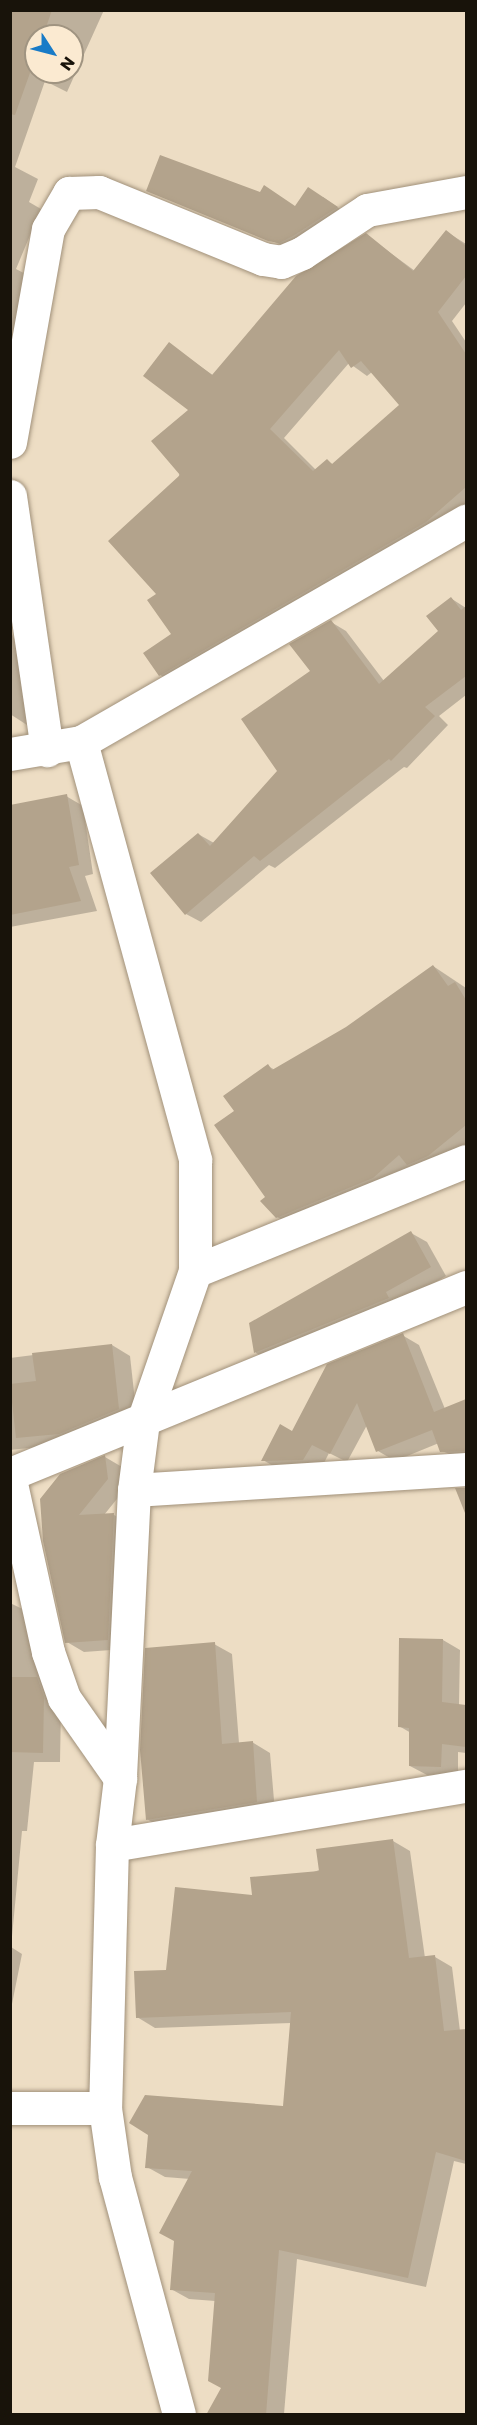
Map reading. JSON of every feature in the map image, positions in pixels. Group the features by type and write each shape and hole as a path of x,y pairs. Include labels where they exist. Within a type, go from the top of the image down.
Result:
{"street":[{"path":"10,442 48,229 69,193 99,192 263,259 281,262 302,253 367,210 466,192"},
{"path":"10,496 47,750"},
{"path":"10,754 47,750 81,742 466,520"},
{"path":"81,742 195,1160 195,1271 143,1421 134,1490 120,1778 112,1845 105,2108 115,2177 179,2415"},
{"path":"195,1271 466,1161"},
{"path":"120,1778 64,1698 48,1652 10,1476 466,1287"},
{"path":"134,1490 466,1469"},
{"path":"112,1845 466,1786"},
{"path":"10,2108 105,2108"}],"building":[{"path":"10,10 52,10 47,24 24,24 24,84 26,84 15,115 10,114"},
{"path":"160,155 260,192 264,185 295,206 308,187 338,207 279,243 268,241 146,191"},
{"path":"446,230 466,246 466,276 438,312 466,354 466,487 426,522 159,676 143,653 171,634 147,600 156,594 108,541 180,475 151,441 188,410 143,376 169,342 212,375 296,276 366,233 413,271","holes":["339,350 351,368 361,361 399,405 332,464 327,459 313,471 270,429"]},
{"path":"451,597 461,610 466,606 466,676 425,707 435,716 391,761 389,759 260,861 254,856 185,915 150,873 198,833 210,846 277,771 241,719 310,671 289,644 331,620 379,684 438,631 426,616"},
{"path":"67,794 79,865 69,867 81,901 10,915 10,805"},
{"path":"433,965 448,986 455,982 466,1000 466,1125 428,1156 407,1165 399,1155 373,1178 276,1218 260,1201 265,1197 214,1125 234,1111 223,1096 268,1064 272,1070 346,1027"},
{"path":"411,1231 431,1267 386,1292 389,1298 254,1353 249,1323"},
{"path":"403,1333 434,1412 466,1399 466,1451 440,1452 432,1430 376,1452 357,1403 330,1454 312,1445 303,1460 261,1461 280,1424 292,1431 327,1364"},
{"path":"112,1344 119,1409 59,1434 16,1438 10,1384 36,1381 32,1353"},
{"path":"105,1455 108,1479 79,1515 114,1513 108,1640 65,1643 43,1541 40,1499 60,1474"},
{"path":"455,1488 466,1488 466,1513 465,1513"},
{"path":"399,1638 443,1639 442,1702 466,1705 466,1747 442,1744 441,1767 409,1766 409,1728 398,1727"},
{"path":"215,1642 222,1744 253,1741 257,1802 146,1820 140,1750 145,1648"},
{"path":"10,1677 37,1677 44,1697 43,1753 10,1752"},
{"path":"393,1839 409,1958 435,1955 444,2031 466,2029 466,2161 436,2152 408,2278 279,2250 266,2415 206,2415 221,2388 208,2381 215,2293 170,2290 174,2241 159,2233 192,2171 145,2168 148,2135 129,2123 145,2095 283,2106 291,2012 136,2018 134,1971 166,1970 175,1887 252,1895 250,1877 319,1871 316,1849"}]}
